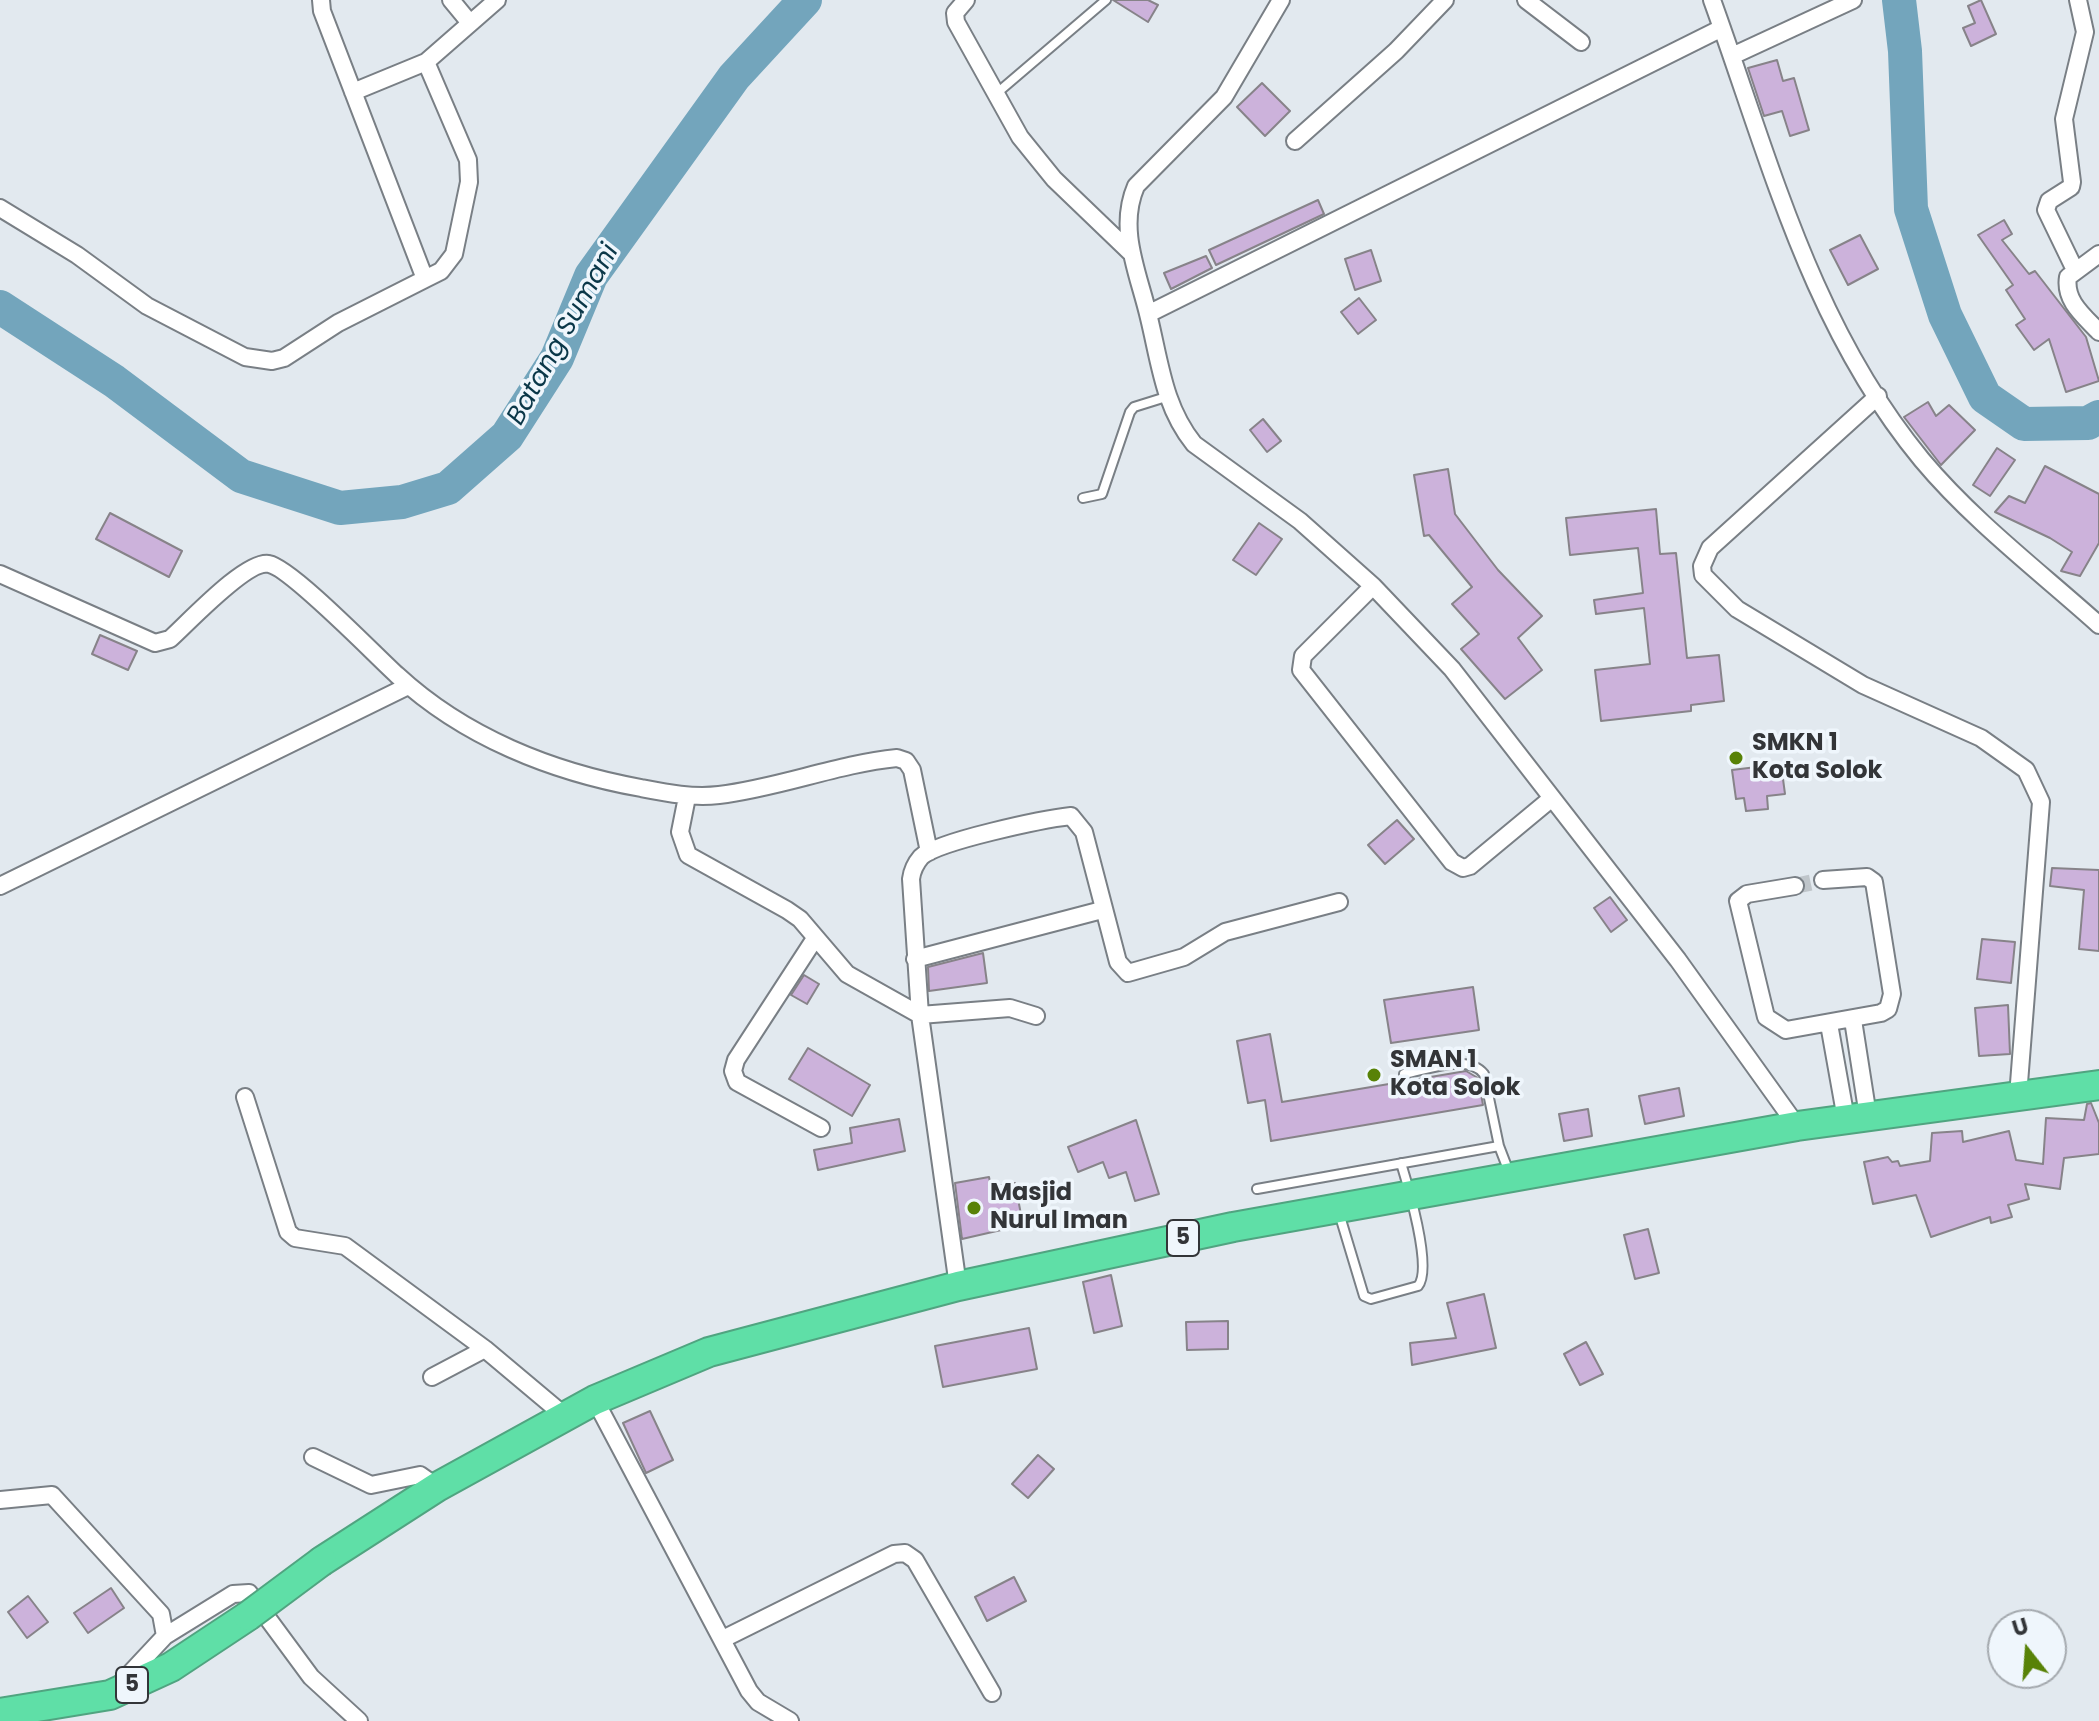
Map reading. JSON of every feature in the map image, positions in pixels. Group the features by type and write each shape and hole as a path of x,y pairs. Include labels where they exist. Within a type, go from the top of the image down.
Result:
{"highway":[{"name":"5","path":"0,1713 110,1695 171,1667 248,1616 322,1561 437,1487 595,1400 709,1352 958,1286 1338,1208 1797,1126 2099,1085"}],"street":[{"path":"321,0 425,279"},
{"path":"451,0 470,23"},
{"path":"353,92 426,62 497,0"},
{"path":"966,0 955,18 1020,137 1054,179 1130,252"},
{"path":"1281,0 1224,97 1136,186 1128,203 1130,252 1148,314 1166,397 1182,429 1194,444 1300,521 1373,586 1452,669 1678,960 1797,1126"},
{"path":"1295,141 1396,51 1445,0"},
{"path":"1526,0 1581,42"},
{"path":"1712,0 1807,266 1840,341 1921,459 1964,504 2099,625"},
{"path":"1732,56 1853,0"},
{"path":"2075,270 2046,210 2049,201 2071,187 2072,182 2064,119 2085,32 2078,0"},
{"path":"1148,314 1722,28"},
{"path":"0,208 77,255 147,306 245,357 272,361 284,358 338,323 441,271 454,254 469,182 468,160 426,62"},
{"path":"2099,254 2075,270 2068,277 2066,285 2073,304 2099,332"},
{"path":"1878,396 1710,548 1702,566 1703,575 1737,609 1863,685 1981,738 2026,770 2035,784 2041,802 2018,1096"},
{"path":"0,574 155,643 170,639 250,568 268,563 283,569 408,686 492,740 534,759 597,780 687,797 730,793 897,758 906,761 912,770 929,852"},
{"path":"1373,586 1303,656 1301,670 1452,862 1463,868 1470,866 1552,798"},
{"path":"3,884 408,686"},
{"path":"687,797 680,832 688,855 800,919 814,940 855,980 920,1015 1010,1008 1036,1016"},
{"path":"958,1286 915,959 911,879 913,869 929,852 966,840 1071,816 1084,832 1118,962 1128,973 1184,957 1225,932 1339,902"},
{"path":"1795,886 1747,894 1738,901 1762,1007 1772,1024 1786,1030 1881,1013 1888,1009 1892,994 1875,886 1867,877 1823,880"},
{"path":"915,959 1102,910"},
{"path":"814,940 736,1060 733,1071 737,1082 821,1128"},
{"path":"1853,1020 1857,1118"},
{"path":"1829,1024 1857,1118"},
{"path":"245,1097 288,1232 295,1238 345,1246 485,1349 566,1417"},
{"path":"432,1377 485,1349"},
{"path":"595,1400 758,1702 790,1721"},
{"path":"313,1457 371,1485 420,1475 437,1487"},
{"path":"0,1500 52,1495 161,1614 165,1636"},
{"path":"725,1638 894,1554 905,1553 915,1560 992,1693"},
{"path":"110,1695 165,1636 233,1594 249,1593 311,1677 359,1721"}],"lane":[{"path":"997,93 1106,0"},
{"path":"1083,498 1102,494 1134,407 1166,397"},
{"path":"1404,1074 1467,1063 1478,1065 1484,1074 1499,1146 1511,1177"},
{"path":"1257,1189 1499,1146"},
{"path":"1338,1208 1360,1291 1371,1299 1418,1286 1423,1281 1411,1195 1401,1163"}],"building":[{"path":"1113,0 1148,0 1158,5 1148,22"},
{"path":"1981,0 1996,34 1971,46 1963,28 1975,23 1968,6"},
{"path":"1777,60 1783,81 1794,78 1809,130 1790,136 1782,111 1764,116 1748,68"},
{"path":"1262,83 1290,111 1265,136 1237,107"},
{"path":"1318,200 1324,214 1216,265 1209,250"},
{"path":"2004,220 2012,234 2002,240 2029,274 2035,271 2086,337 2099,381 2066,392 2049,339 2034,350 2016,325 2025,319 2006,290 2013,285 1978,235"},
{"path":"1860,235 1878,269 1848,285 1830,250"},
{"path":"1371,250 1381,281 1355,290 1345,259"},
{"path":"1206,256 1212,268 1171,289 1164,273"},
{"path":"1359,298 1376,320 1358,334 1341,312"},
{"path":"1928,402 1936,416 1949,405 1975,430 1941,465 1904,417"},
{"path":"1263,419 1281,441 1267,452 1250,430"},
{"path":"1997,448 2015,460 1990,496 1973,485"},
{"path":"2045,466 2099,494 2099,543 2080,576 2061,571 2072,552 1995,512 2009,496 2025,503"},
{"path":"1448,469 1455,514 1498,570 1542,616 1518,638 1542,670 1505,699 1461,649 1479,634 1452,604 1472,587 1429,535 1424,536 1414,475"},
{"path":"1656,509 1660,554 1676,553 1687,658 1719,655 1724,701 1691,705 1691,711 1601,721 1595,670 1650,664 1644,608 1596,614 1594,600 1643,593 1638,548 1570,555 1566,518"},
{"path":"110,513 182,551 169,577 96,539"},
{"path":"1259,523 1282,539 1256,575 1233,560"},
{"path":"100,635 137,651 128,670 92,654"},
{"path":"1781,764 1785,794 1767,796 1768,809 1746,811 1744,798 1736,799 1732,770"},
{"path":"1397,820 1414,839 1385,864 1368,845"},
{"path":"2052,868 2099,870 2099,951 2079,949 2084,890 2050,886"},
{"path":"1610,897 1627,920 1611,932 1594,908"},
{"path":"1982,939 2015,942 2011,983 1977,979"},
{"path":"983,953 987,983 929,991 928,967"},
{"path":"804,975 819,984 807,1004 791,995"},
{"path":"1473,987 1479,1030 1391,1043 1384,1000"},
{"path":"2008,1005 2010,1054 1979,1056 1975,1008"},
{"path":"1270,1034 1282,1102 1466,1071 1478,1078 1483,1105 1271,1141 1265,1100 1248,1103 1237,1041"},
{"path":"808,1048 870,1085 852,1116 789,1079"},
{"path":"1679,1088 1684,1116 1645,1124 1639,1096"},
{"path":"2091,1103 2099,1123 2099,1154 2064,1158 2060,1189 2025,1184 2029,1199 2008,1205 2012,1217 1991,1223 1990,1217 1931,1237 1916,1195 1873,1204 1864,1162 1888,1157 1892,1162 1898,1161 1900,1166 1930,1161 1932,1133 1962,1131 1963,1142 2009,1131 2016,1160 2043,1164 2046,1118 2084,1120 2087,1104"},
{"path":"1588,1109 1592,1136 1564,1141 1559,1114"},
{"path":"899,1119 905,1151 818,1170 814,1150 852,1143 850,1128"},
{"path":"1136,1120 1159,1194 1135,1201 1126,1172 1109,1178 1103,1162 1078,1172 1068,1147"},
{"name":"Masjid Nurul Iman","path":"989,1177 991,1187 1015,1183 1023,1225 962,1239 955,1183"},
{"path":"1648,1229 1659,1273 1635,1279 1624,1235"},
{"path":"1111,1275 1122,1326 1094,1333 1083,1282"},
{"path":"1484,1294 1496,1348 1412,1365 1410,1343 1456,1338 1447,1303"},
{"path":"1228,1321 1228,1349 1187,1350 1186,1322"},
{"path":"1029,1328 1037,1369 943,1387 935,1346"},
{"path":"1586,1342 1603,1374 1580,1385 1564,1354"},
{"path":"650,1411 673,1460 646,1473 623,1423"},
{"path":"1038,1455 1054,1469 1028,1498 1012,1484"},
{"path":"1014,1577 1026,1601 987,1621 975,1597"},
{"path":"111,1588 124,1608 88,1633 74,1613"},
{"path":"28,1596 48,1622 27,1638 8,1612"}],"waterway":[{"name":"Batang Sumani","path":"0,307 114,381 241,476 340,508 402,502 448,488 507,436 557,358 591,276 734,77 805,0"},
{"name":"Batang Sumani","path":"1899,0 1905,51 1911,209 1945,315 1985,397 2024,424 2088,423 2099,417"}],"tunnel":[{"path":"1795,886 1823,880"}],"place":[{"name":"SMKN 1 Kota Solok","path":"1736,758"},
{"name":"SMAN 1 Kota Solok","path":"1374,1075"},
{"name":"Masjid Nurul Iman","path":"974,1208"}]}
